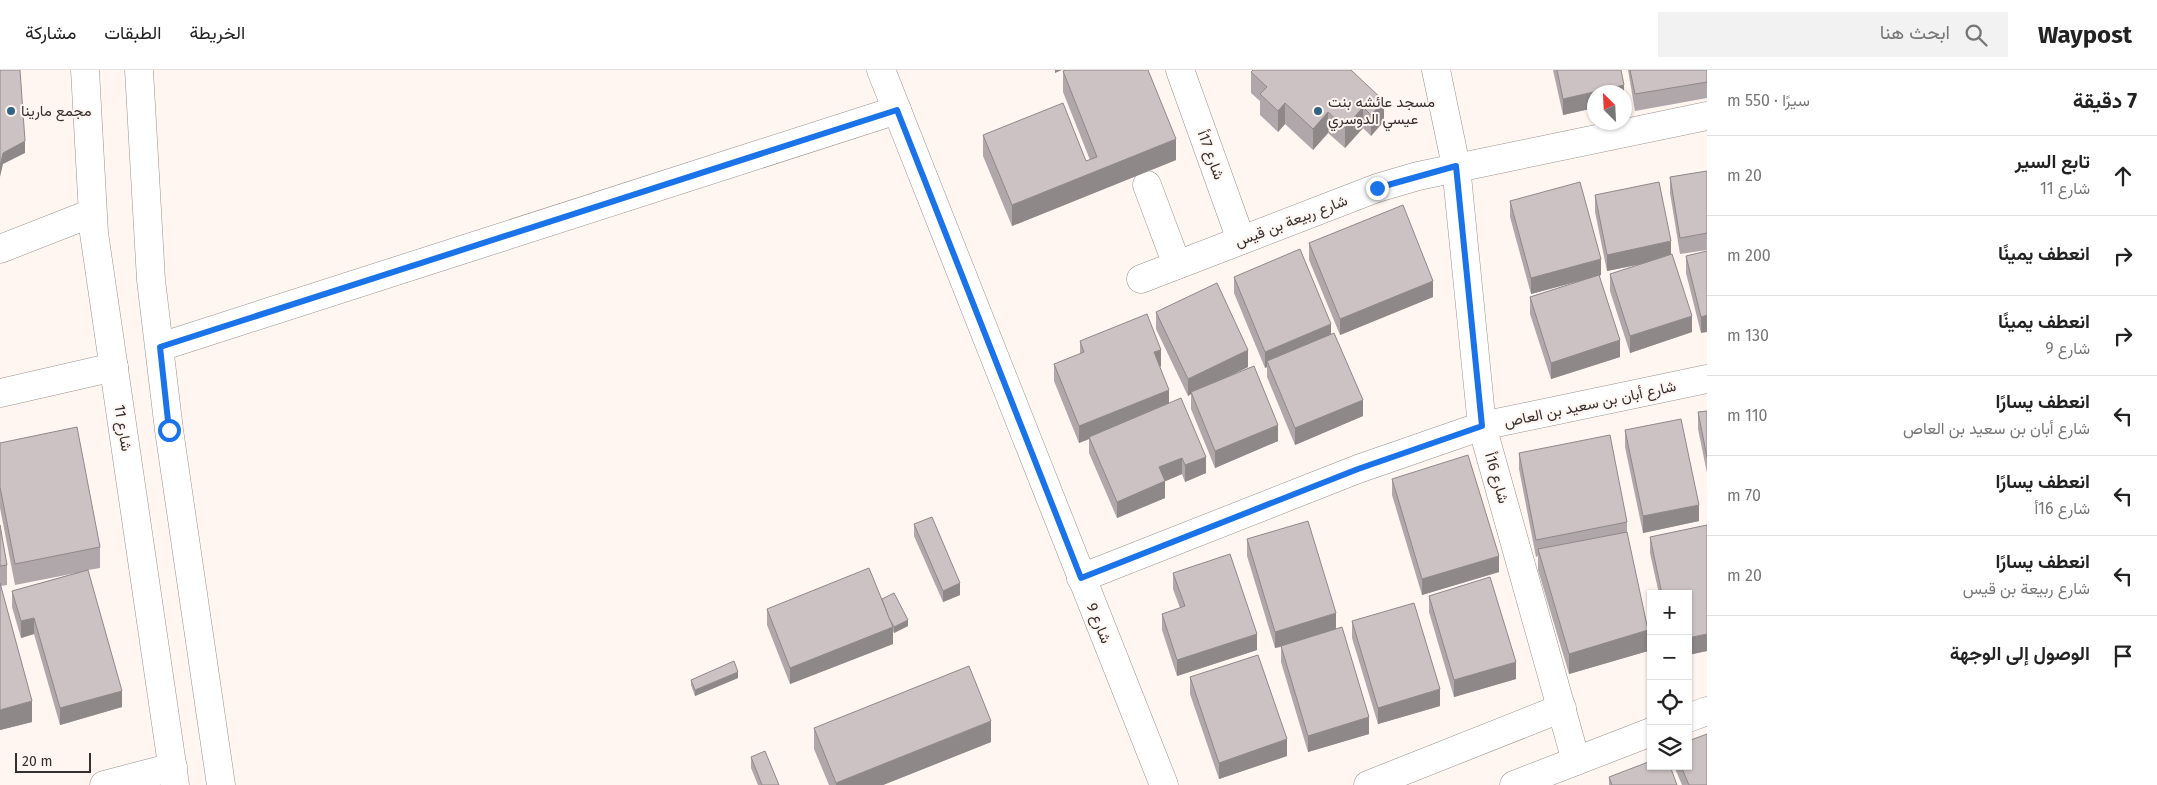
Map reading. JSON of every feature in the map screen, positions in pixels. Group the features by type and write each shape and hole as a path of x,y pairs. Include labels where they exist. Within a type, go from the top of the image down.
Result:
{"street":[{"name":"شارع 11","path":"85,70 92,213 174,776"},
{"path":"139,70 151,280 169,430 221,785"},
{"name":"شارع 9","path":"881,70 1164,785"},
{"name":"شارع 17أ","path":"1180,70 1241,240"},
{"name":"شارع 16أ","path":"1436,70 1456,166 1482,426 1576,761"},
{"path":"160,347 897,110"},
{"name":"شارع ربيعة بن قيس","path":"1141,279 1377,188 1456,166 1707,116"},
{"path":"1147,185 1177,265"},
{"path":"0,249 92,213"},
{"path":"0,393 114,368"},
{"name":"شارع أبان بن سعيد بن العاص","path":"1081,578 1358,469 1482,426 1707,379"},
{"path":"1368,785 1562,708"},
{"path":"1692,717 1707,711"},
{"path":"1514,785 1647,734"},
{"path":"104,785 174,776"}],"building":[{"name":"مجمع مارينا","path":"0,70 20,70 25,141 3,153 0,166"},
{"path":"1148,70 1176,139 1012,205 983,135 1063,103 1086,161 1097,157 1063,71"},
{"name":"مسجد عائشه بنت عيسي الدوسري","path":"1253,70 1351,70 1384,101 1371,115 1363,107 1345,128 1328,112 1313,129 1285,103 1278,111 1260,94 1267,87 1251,72"},
{"path":"1557,70 1621,70 1624,85 1587,85 1587,93 1563,99"},
{"path":"1630,70 1707,70 1707,82 1635,94"},
{"path":"1707,171 1707,233 1680,238 1670,177"},
{"path":"1580,182 1601,259 1531,278 1510,201"},
{"path":"1659,182 1671,241 1607,255 1595,195"},
{"path":"1403,205 1433,281 1340,319 1309,243"},
{"path":"1300,249 1331,324 1265,352 1234,277"},
{"path":"1707,251 1707,315 1701,317 1686,256"},
{"path":"1672,254 1692,316 1630,336 1610,274"},
{"path":"1599,275 1620,340 1551,363 1530,297"},
{"path":"1217,283 1248,350 1188,379 1156,312"},
{"path":"1147,314 1161,350 1154,352 1169,390 1079,426 1054,364 1084,352 1080,341"},
{"path":"1334,333 1363,400 1295,428 1267,361"},
{"path":"1254,366 1278,425 1215,451 1191,392"},
{"path":"1181,398 1206,457 1185,465 1182,458 1159,467 1165,481 1117,502 1089,437"},
{"path":"1707,411 1707,457 1698,412"},
{"path":"1681,419 1699,505 1643,516 1625,430"},
{"path":"77,427 100,547 15,564 0,487 0,443"},
{"path":"1610,435 1627,522 1536,540 1519,453"},
{"path":"1468,455 1499,556 1422,579 1392,479"},
{"path":"932,517 960,583 943,591 914,524"},
{"path":"1308,521 1336,613 1275,632 1247,539"},
{"path":"0,525 7,565 0,566"},
{"path":"1707,525 1707,634 1692,637 1692,590 1661,590 1650,537"},
{"path":"1627,532 1647,630 1569,654 1538,549"},
{"path":"1230,554 1257,634 1177,660 1162,614 1185,606 1173,573"},
{"path":"869,568 893,627 790,668 767,609"},
{"path":"88,570 122,691 60,708 34,618 21,621 12,591"},
{"path":"1490,577 1516,662 1454,680 1429,596"},
{"path":"0,583 32,701 0,710"},
{"path":"894,593 908,620 894,627 882,599"},
{"path":"1414,603 1440,689 1378,708 1352,621"},
{"path":"1342,627 1369,717 1308,736 1281,646"},
{"path":"1258,655 1287,739 1219,763 1190,677"},
{"path":"734,661 738,672 695,690 691,680"},
{"path":"969,666 991,721 836,783 814,728"},
{"path":"1707,734 1707,785 1689,785 1683,770 1692,770 1692,740"},
{"path":"765,751 779,785 762,785 751,757"},
{"path":"1647,763 1647,770 1671,770 1677,785 1612,785 1609,777"}],"place":[{"name":"مجمع مارينا","path":"11,111"},
{"name":"مسجد عائشه بنت عيسي الدوسري","path":"1318,111"}],"route":[{"path":"169,430 160,347 897,110 1081,578 1358,469 1482,426 1456,166 1377,188"}]}
